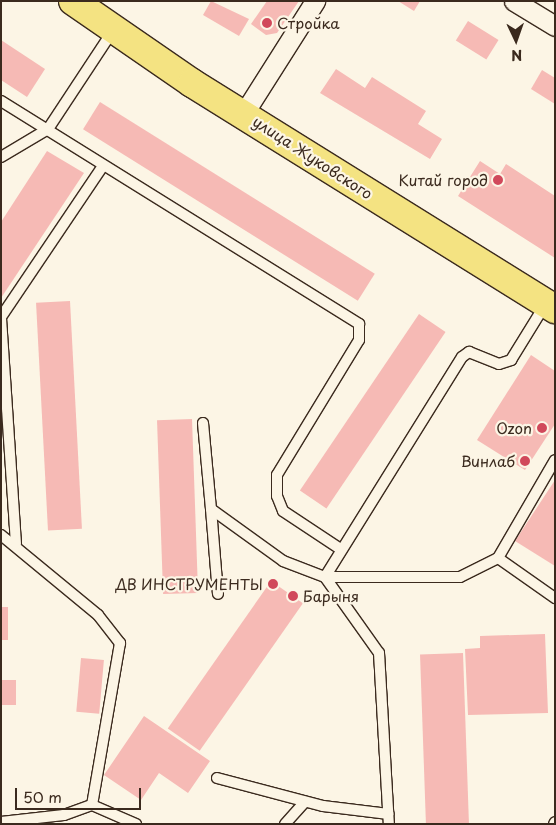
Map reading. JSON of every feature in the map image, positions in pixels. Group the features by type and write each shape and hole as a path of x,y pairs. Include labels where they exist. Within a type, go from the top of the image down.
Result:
{"main road":[{"name":"улица Жуковского","path":"73,1 115,28 192,83 244,113 550,306"}],"street":[{"path":"244,113 315,1"},
{"path":"514,1 555,26"}],"lane":[{"path":"1,157 48,129 115,28"},
{"path":"1,101 359,324 359,340 277,475 277,496 283,512 340,548"},
{"path":"16,544 1,317 103,166"},
{"path":"325,577 340,548 462,357 469,352 499,364 511,360 550,306"},
{"path":"203,422 218,594"},
{"path":"211,509 283,561 325,577 460,576 498,558 555,460"},
{"path":"1,535 16,544 98,615 120,643 92,805"},
{"path":"498,558 555,598"},
{"path":"217,778 305,802 389,819 379,654 325,577"},
{"path":"285,824 305,802"},
{"path":"1,822 64,815 92,805 136,824"}],"building":[{"path":"211,1 249,19 239,36 203,15"},
{"path":"267,1 299,1 277,33 266,35 251,24"},
{"path":"398,1 420,1 414,11"},
{"path":"468,21 499,40 486,60 456,41"},
{"path":"1,40 45,69 27,97 1,80"},
{"path":"336,69 365,88 372,77 426,111 418,124 442,139 430,159 320,93"},
{"path":"542,70 555,78 555,104 531,89"},
{"path":"100,102 375,274 358,301 83,129"},
{"path":"47,151 84,173 1,298 1,222"},
{"path":"480,161 500,174 506,164 555,196 555,258 458,196"},
{"path":"70,301 82,529 48,530 36,303"},
{"path":"419,314 446,332 326,508 300,491"},
{"path":"531,355 555,371 555,424 525,470 477,440"},
{"path":"192,419 198,593 163,594 157,420"},
{"path":"555,480 555,566 515,541"},
{"path":"271,581 303,603 200,751 168,728"},
{"path":"1,607 8,607 8,640 1,640"},
{"path":"545,634 548,713 468,715 465,649 480,648 480,636"},
{"path":"463,653 469,824 426,824 420,655"},
{"path":"81,658 104,660 99,714 76,712"},
{"path":"1,680 16,680 16,705 1,705"},
{"path":"144,716 210,761 188,793 159,773 141,800 104,775"}],"place":[{"name":"Стройка","path":"267,23"},
{"name":"Китай город","path":"498,180"},
{"name":"Ozon","path":"542,428"},
{"name":"Винлаб","path":"525,461"},
{"name":"ДВ ИНСТРУМЕНТЫ","path":"273,584"},
{"name":"Барыня","path":"293,596"}]}
